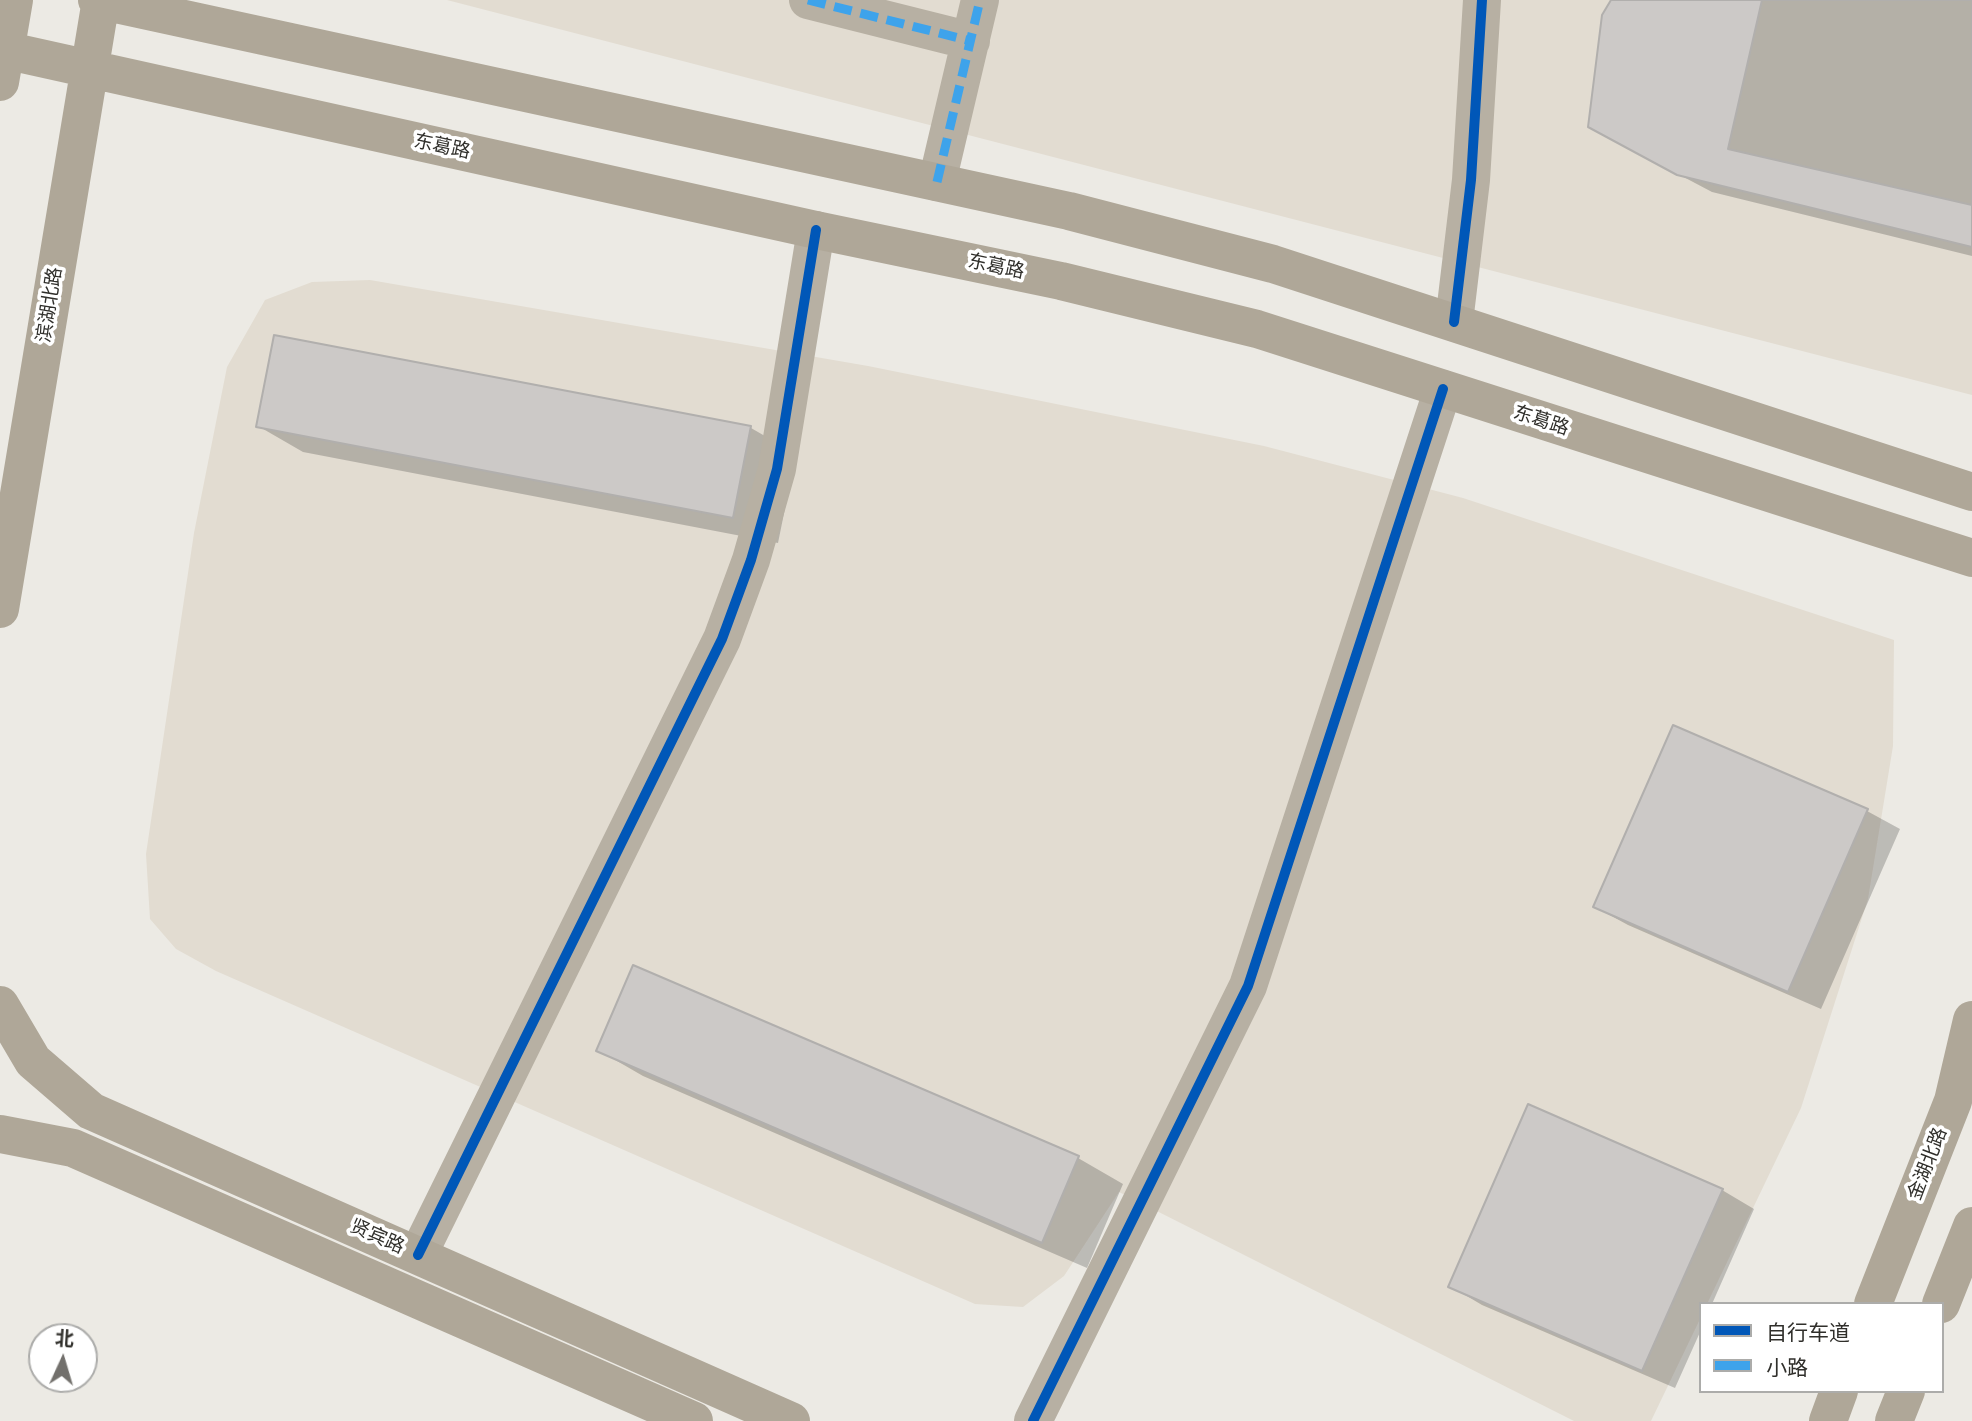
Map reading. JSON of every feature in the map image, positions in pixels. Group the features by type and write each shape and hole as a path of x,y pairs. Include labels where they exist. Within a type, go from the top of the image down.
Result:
{"main road":[{"path":"2,61 14,0"},
{"path":"100,0 1069,211 1260,261 1972,492"},
{"name":"滨湖北路","path":"0,609 100,0"},
{"name":"东葛路","path":"2,61 89,70 1060,281 1257,329 1972,558"},
{"name":"贤宾路","path":"0,1005 33,1061 91,1111 791,1421"},
{"name":"金湖北路","path":"1874,1302 1952,1101 1972,1020"},
{"path":"0,1134 73,1148 694,1421"},
{"path":"1942,1302 1972,1226"},
{"path":"1828,1421 1838,1393"},
{"path":"1894,1421 1905,1393"}],"street":[{"path":"808,0 971,41"},
{"path":"937,182 980,0"},
{"path":"1454,322 1471,180 1482,0"},
{"path":"418,1255 722,639 751,560 777,469 816,230"},
{"path":"1033,1421 1248,986 1443,389"}],"shaded area":[{"path":"447,0 1972,0 1972,395"},
{"path":"370,280 868,366 1264,446 1463,498 1894,640 1893,746 1868,899 1801,1108 1708,1302 1699,1302 1699,1321 1651,1421 1574,1421 1119,1192 1064,1276 1023,1307 975,1304 216,971 176,949 150,919 146,854 194,533 227,367 265,300 312,282"}],"building":[{"path":"1611,0 1972,0 1972,247 1677,175 1588,127 1602,15"},
{"path":"1762,0 1972,0 1972,205 1728,149"},
{"path":"274,335 751,426 733,518 256,427"},
{"path":"1673,725 1868,809 1788,992 1593,907"},
{"path":"633,965 1079,1156 1042,1243 596,1051"},
{"path":"1528,1104 1723,1189 1642,1371 1448,1287"}],"marked path":[{"path":"808,0 971,41"},
{"path":"937,182 980,0"}],"cycle path":[{"path":"1454,322 1471,180 1482,0"},
{"path":"418,1255 722,639 751,560 777,469 816,230"},
{"path":"1033,1421 1248,986 1443,389"}]}
